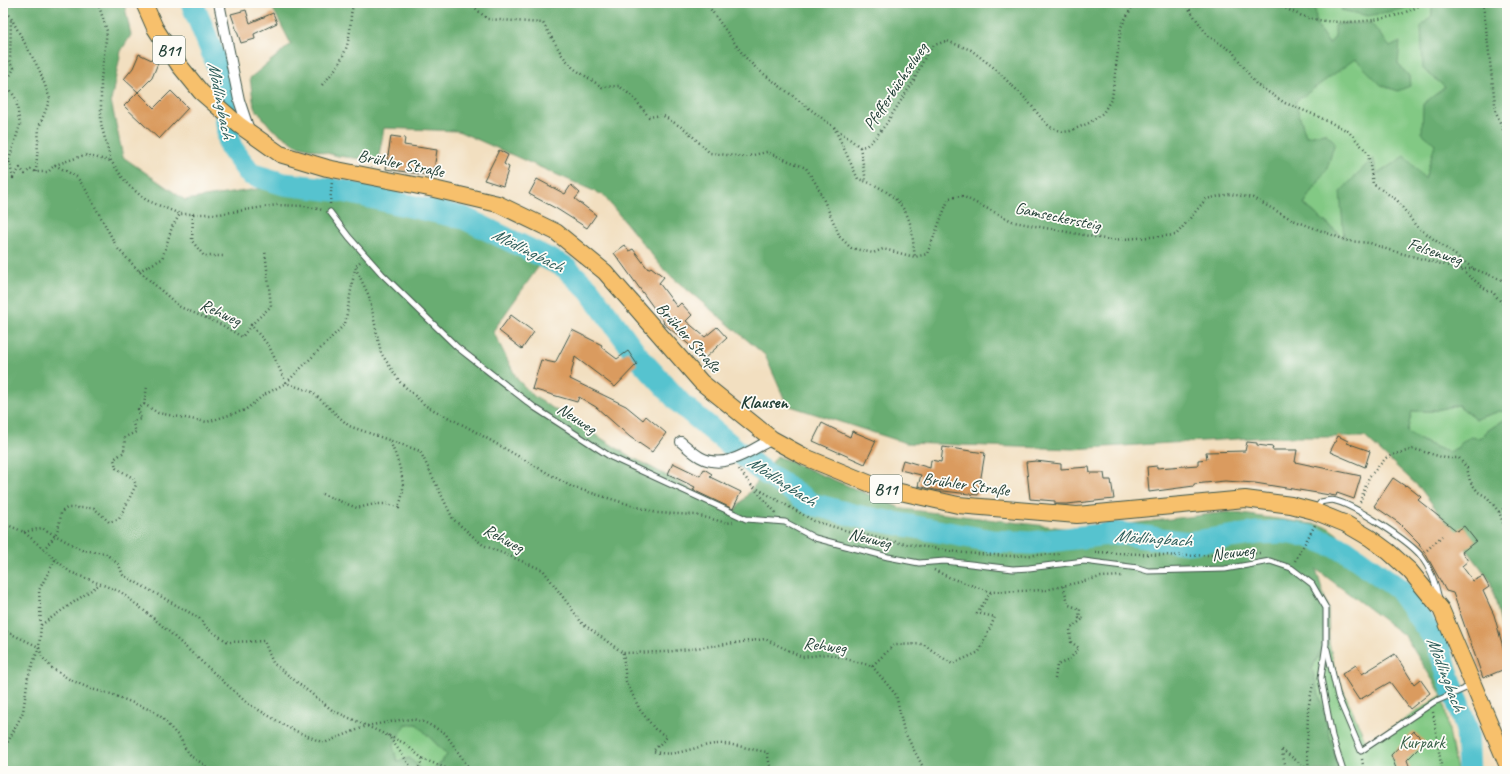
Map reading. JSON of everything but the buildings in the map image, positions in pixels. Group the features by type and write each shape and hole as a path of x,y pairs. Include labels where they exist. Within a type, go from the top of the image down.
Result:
{"main road":[{"name":"Brühler Straße","path":"144,3 155,28 178,65 201,92 244,129 280,154 327,168 434,189 498,204 556,232 605,272 701,382 772,439 805,457 878,487 958,505 1077,515 1245,499 1272,502 1346,524 1370,538 1389,552 1410,571 1441,609 1507,764"}],"street":[{"path":"219,3 233,67 244,129"},
{"path":"681,442 701,458 718,462 734,459 772,439"}],"lane":[{"name":"Neuweg","path":"330,212 382,274 457,347 534,407 611,457 746,520 785,522 814,538 888,557 919,563 945,561 1013,569 1084,562 1138,568 1148,571 1225,568 1270,561 1291,568 1312,584 1326,608 1326,644 1322,678 1332,736 1342,771"},
{"path":"1315,516 1321,502 1335,500 1356,510 1399,538 1420,555 1436,586 1441,609"},
{"path":"1326,644 1338,697 1362,751 1434,702 1466,688"}],"path":[{"path":"98,3 107,31 101,80 101,124 111,161 128,185 146,200 180,214 219,214 277,205 304,206 330,212"},
{"path":"322,84 333,73 343,58 348,46 350,13 354,3"},
{"path":"470,3 487,19 543,24 562,55 573,68 602,87 619,86 633,97 649,117 662,115 686,130 710,153 744,157 767,152 806,168 818,187 840,237 850,248 873,253 883,249 915,257 909,220 899,202 880,187 858,179 833,126"},
{"name":"Pfefferbüchselweg","path":"706,3 744,56 756,68 860,147 866,146 875,138 886,124 914,80 927,53 934,46 947,41 971,50 993,67 1027,100 1050,127 1063,132 1070,131 1089,123 1103,113 1112,98 1121,28 1134,3"},
{"path":"1185,3 1208,36 1232,51 1256,84 1285,103 1315,115 1348,131 1368,153 1373,184 1397,200 1416,226 1474,269 1500,279 1507,284"},
{"path":"1275,3 1307,17 1327,22 1371,20 1402,13 1424,3"},
{"path":"1483,3 1496,112 1507,140"},
{"path":"3,10 11,18 39,69 50,99 39,126 36,172"},
{"path":"3,168 9,160 20,125 16,99 5,81 10,76 14,68 10,63 11,18"},
{"path":"3,68 10,63"},
{"path":"860,147 866,181"},
{"path":"9,160 13,178 20,168 25,174 30,169 36,172 48,172 55,165 85,155 111,161"},
{"name":"Rehweg","path":"55,165 77,177 86,190 118,249 139,271 180,307 222,325 242,337 251,324 269,346 286,383 312,392 348,426 420,451 453,519 483,545 543,570 582,623 623,653 666,652 765,639 802,658 828,654 872,666"},
{"path":"331,198 332,178"},
{"name":"Gamseckersteig","path":"915,257 927,254 949,198 962,196 1014,222 1110,240 1176,235 1206,199 1230,194 1253,198 1293,220 1348,241 1370,243 1389,250"},
{"path":"139,271 162,259 172,227 180,214"},
{"path":"193,214 192,241 204,256 223,256"},
{"path":"251,324 271,306 265,250"},
{"name":"Felsenweg","path":"1389,250 1460,269 1488,291 1493,292 1496,298 1504,304 1507,310"},
{"path":"144,404 158,413 207,422 245,410 264,395 286,383 345,324 355,267 365,255"},
{"path":"355,267 369,296 381,353 400,382 426,406 467,427 572,487 657,513 696,515 727,523 746,520"},
{"path":"1460,269 1474,269"},
{"path":"43,549 56,535 60,524 61,512 67,508 94,508 109,522 119,519 136,485 133,478 116,468 114,459 124,452 125,437 136,432 132,421 141,418 138,409 144,404 147,387"},
{"path":"322,494 357,508 375,504 387,504 399,508 403,490 402,481 398,461 390,440"},
{"path":"1356,510 1369,477 1386,458 1414,449 1445,458 1459,458 1467,468 1470,481 1478,492 1487,497 1499,512 1505,528 1507,540"},
{"path":"734,459 751,485 785,522"},
{"path":"751,485 814,521 900,544 964,553 1011,556 1061,554"},
{"path":"1499,512 1507,506"},
{"path":"1291,568 1304,544 1315,516"},
{"path":"3,523 24,532 70,572 121,592 158,622 247,703 291,729 324,744 367,726 413,719 424,722 445,733 471,771"},
{"path":"24,532 42,528 82,550 105,553 119,565 123,575 199,618 208,629 228,642 264,642 274,663 332,710 404,742 423,759 453,771"},
{"path":"1420,555 1442,536"},
{"path":"1089,552 1184,556 1265,553"},
{"path":"1135,554 1136,558"},
{"path":"1289,559 1295,561"},
{"path":"3,752 23,712 28,678 39,647 41,626 39,590 55,560"},
{"path":"919,563 953,579 991,592 1046,590 1101,577 1136,575 1148,571"},
{"path":"41,626 100,584"},
{"path":"1055,679 1057,665 1069,660 1079,648 1071,642 1070,629 1084,618 1079,618 1080,609 1069,605 1063,586"},
{"path":"925,771 904,731 896,695 872,666 894,645 923,644 952,664 979,652 995,617 977,612 991,592"},
{"path":"3,630 39,647 42,657 52,668 69,679 91,689 111,694 153,711 161,717 180,738 192,757 205,765 208,771"},
{"path":"623,653 626,681 640,710 655,729 667,737 653,751 661,754 676,753 723,744 767,752 771,771"},
{"path":"1287,771 1282,749 1309,770 1307,747 1308,709 1314,679 1322,678"},
{"path":"1434,702 1433,716 1442,771"},
{"path":"1507,708 1504,709 1507,716"},
{"path":"388,735 414,771"},
{"path":"1362,751 1364,771"},
{"path":"417,771 423,759"}],"green space":[{"path":"3,3 124,3 131,35 121,51 111,101 123,157 185,200 310,181 474,216 551,249 493,331 517,379 535,397 628,455 734,512 777,456 903,509 1080,530 1228,512 1326,526 1379,565 1437,631 1458,684 1442,695 1405,636 1316,569 1328,609 1329,643 1323,646 1312,668 1339,771 433,771 447,755 417,724 406,724 393,746 397,761 410,758 422,771 3,771"},
{"path":"270,3 1315,3 1316,24 1329,44 1335,37 1335,24 1371,23 1390,47 1400,42 1398,64 1409,76 1410,86 1398,91 1381,85 1355,59 1295,102 1306,136 1325,133 1335,142 1327,169 1304,204 1344,238 1340,192 1373,158 1377,174 1405,156 1425,179 1435,144 1422,133 1423,104 1445,87 1423,69 1421,27 1432,15 1432,3 1507,3 1507,413 1500,411 1476,419 1458,405 1432,411 1412,411 1407,432 1426,443 1448,452 1459,447 1461,442 1471,437 1478,438 1483,436 1487,431 1507,418 1507,525 1501,529 1507,543 1507,646 1490,580 1420,488 1365,437 1268,437 1073,449 906,443 787,405 765,355 666,272 603,195 458,131 384,128 378,161 338,156 296,145 272,129 254,107 250,78 291,44"},
{"path":"1315,3 1344,3 1341,10 1402,9 1414,3 1432,3 1432,15 1445,87 1435,144 1425,180 1377,174 1373,158 1344,238 1304,204 1327,169 1325,133 1306,136 1295,102 1355,58 1381,85 1409,76 1398,64 1390,47 1335,37 1329,44 1316,24"},
{"path":"1344,3 1414,3 1402,9 1368,16 1341,10"},
{"path":"1458,405 1476,419 1500,411 1507,413 1507,418 1487,431 1483,436 1448,452 1426,443 1407,432 1412,411 1432,411"},
{"name":"Kurpark","path":"1329,643 1336,674 1367,744 1442,695 1457,771 1339,771 1312,668 1323,646"},
{"path":"406,724 417,724 447,755 433,771 422,771 410,758 397,761 392,746"}],"waterway":[{"name":"Mödlingbach","path":"192,3 220,71 230,146 250,174 284,184 343,191 464,218 565,267 589,290 641,360 681,404 758,468 812,504 861,517 992,541 1031,543 1117,533 1188,543 1258,533 1283,532 1308,536 1345,550 1399,589 1437,642 1467,730 1469,771"}],"district":[{"name":"Klausen","path":"764,402"}]}
